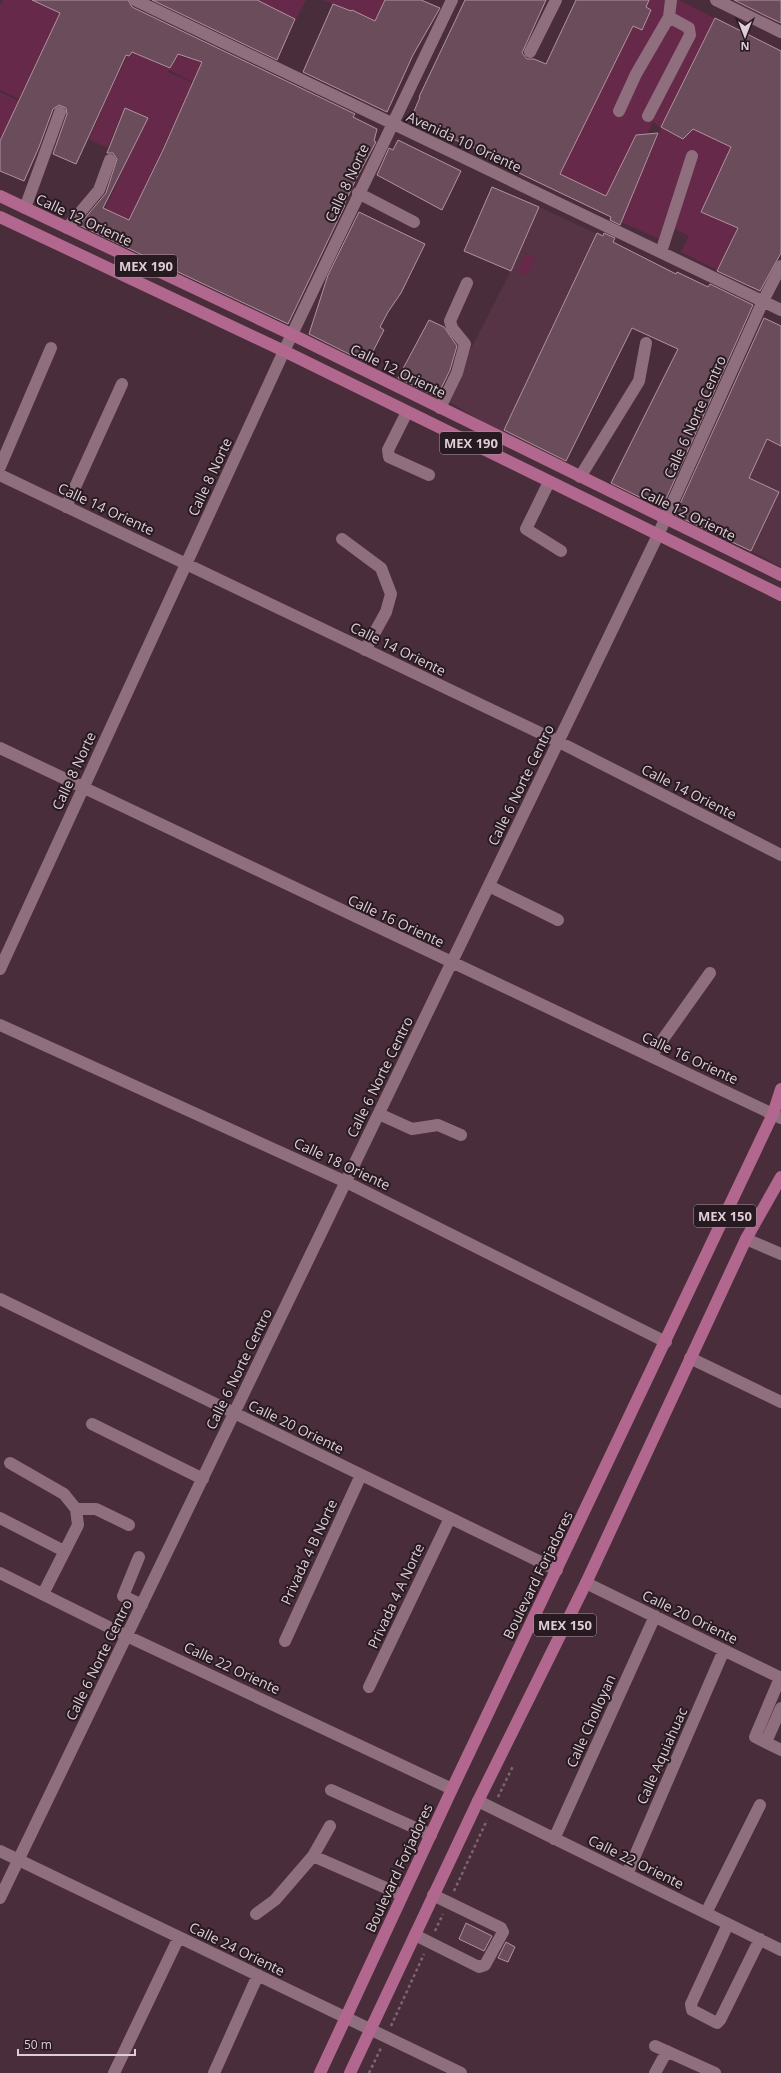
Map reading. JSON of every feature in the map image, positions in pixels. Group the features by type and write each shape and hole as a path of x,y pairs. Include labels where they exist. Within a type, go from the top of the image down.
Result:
{"main road":[{"name":"Calle 12 Oriente","path":"0,196 293,335 666,520 781,575"},
{"name":"MEX 190","path":"0,217 408,412 658,536 781,595"},
{"name":"Boulevard Forjadores","path":"320,2073 347,2018 452,1788 666,1342 777,1116 781,1089"},
{"name":"MEX 150","path":"350,2073 478,1801 586,1583 746,1238 781,1177"}],"street":[{"name":"Avenida 10 Oriente","path":"135,0 391,125 781,310"},
{"name":"Calle 8 Norte","path":"0,969 358,193 452,0"},
{"path":"530,52 556,0"},
{"path":"619,112 636,74 669,17 671,0"},
{"path":"716,0 781,32"},
{"path":"648,116 690,35 689,28 669,17"},
{"path":"25,208 60,112"},
{"path":"661,252 692,156"},
{"path":"67,228 99,190 110,160"},
{"path":"358,193 414,222"},
{"name":"Calle 6 Norte Centro","path":"0,1898 128,1636 666,520 763,301 781,266"},
{"path":"440,408 457,373 465,344 452,328 450,321 467,283"},
{"path":"580,477 639,381 646,343"},
{"path":"0,467 51,348"},
{"path":"66,507 122,384"},
{"path":"408,412 388,450 389,456 429,475"},
{"name":"Calle 14 Oriente","path":"0,475 559,742 781,855"},
{"path":"549,482 526,529 561,551"},
{"path":"342,539 382,568 391,594 386,612 365,650"},
{"name":"Calle 16 Oriente","path":"0,748 777,1116"},
{"path":"489,886 558,920"},
{"path":"651,1056 710,973"},
{"name":"Calle 18 Oriente","path":"0,1025 346,1182 666,1342"},
{"path":"379,1114 412,1129 438,1125 461,1135"},
{"path":"746,1238 781,1254"},
{"name":"Calle 20 Oriente","path":"0,1300 557,1570"},
{"path":"690,1358 781,1402"},
{"path":"92,1424 203,1479"},
{"path":"10,1463 64,1494 76,1508 78,1525 43,1594"},
{"name":"Privada 4 B Norte","path":"284,1641 361,1475"},
{"path":"76,1508 96,1509 129,1525"},
{"path":"0,1518 64,1551"},
{"name":"Privada 4 A Norte","path":"369,1687 450,1518"},
{"path":"139,1557 121,1600 142,1605"},
{"name":"Calle 22 Oriente","path":"0,1573 128,1636 452,1788"},
{"name":"Calle 20 Oriente","path":"586,1583 781,1678"},
{"name":"Calle Cholloyan","path":"554,1839 655,1616"},
{"name":"Calle Aquiahuac","path":"627,1874 724,1650"},
{"path":"781,1678 755,1737 781,1750"},
{"path":"766,1742 781,1708"},
{"path":"331,1790 431,1835"},
{"name":"Calle 22 Oriente","path":"478,1801 781,1950"},
{"path":"706,1913 760,1804"},
{"path":"256,1914 275,1900 313,1856 330,1826"},
{"name":"Calle 24 Oriente","path":"0,1851 461,2073"},
{"path":"313,1856 402,1895"},
{"path":"415,1935 479,1967 484,1964 503,1932 502,1928 434,1895"},
{"path":"728,1924 691,2004 692,2010 711,2021 717,2023 720,2020 760,1939"},
{"path":"114,2073 179,1937"},
{"path":"214,2073 258,1975"},
{"path":"655,2046 667,2051 698,2070 714,2073"},
{"path":"655,2073 667,2051"}],"shaded area":[{"path":"3,0 32,0 60,13 19,99 0,90 0,5"},
{"path":"252,0 306,0 295,21"},
{"path":"323,0 385,0 375,21"},
{"path":"649,0 679,0 715,18 661,127 683,138 693,129 732,147 701,212 738,228 717,270 681,252 689,236 670,227 664,241 621,222 661,128 653,122 647,134 636,136 606,196 560,174 633,26 642,30 651,10 646,7"},
{"path":"130,51 170,69 177,54 187,59 190,54 205,61 193,82 169,70 168,72 193,83 129,220 105,209 147,118 125,108 107,148 89,139"},
{"path":"0,92 19,101 0,141"},
{"path":"539,207 597,234 502,434 445,399 511,271"},
{"path":"526,253 536,258 527,276 517,272"},
{"path":"767,439 781,446 781,567 751,551 779,492 749,477"}],"building":[{"path":"32,0 128,0 132,7 355,114 353,117 377,129 374,141 376,142 356,179 288,324 79,225 106,193 117,159 113,153 107,153 125,108 148,118 103,208 129,220 163,150 202,62 178,54 170,68 132,52 129,56 126,55 76,164 53,154 67,114 66,108 59,105 53,109 39,147 24,181 0,171 0,141 60,13"},
{"path":"152,0 257,0 295,19 277,60"},
{"path":"385,0 421,0 440,8 413,55 387,112 303,72 333,4 351,11 352,10 375,21"},
{"path":"465,0 546,0 522,53 527,59 534,59 546,64 576,0 649,0 646,7 651,10 642,30 633,26 560,174 606,196 636,135 658,133 620,225 610,220 611,217 477,153 479,150 410,121 419,97"},
{"path":"734,0 781,0 781,23 766,16"},
{"path":"715,18 781,51 781,253 760,291 717,271 738,228 701,212 731,147 693,129 683,139 661,127"},
{"path":"398,140 461,171 442,210 377,175 389,148 393,150"},
{"path":"492,187 539,207 511,271 464,251"},
{"path":"359,212 425,244 401,293 380,327 384,330 367,363 309,334 328,275"},
{"path":"597,233 603,236 604,233 615,238 613,242 676,274 677,272 708,287 710,284 753,305 662,508 611,483 678,349 632,328 566,461 504,430"},
{"path":"764,318 781,326 781,446 767,439 749,478 779,492 751,551 675,515"},
{"path":"429,320 444,327 457,346 450,370 437,397 398,378"},
{"path":"466,1923 492,1936 484,1951 459,1939"},
{"path":"506,1942 515,1947 508,1962 498,1958"}]}
